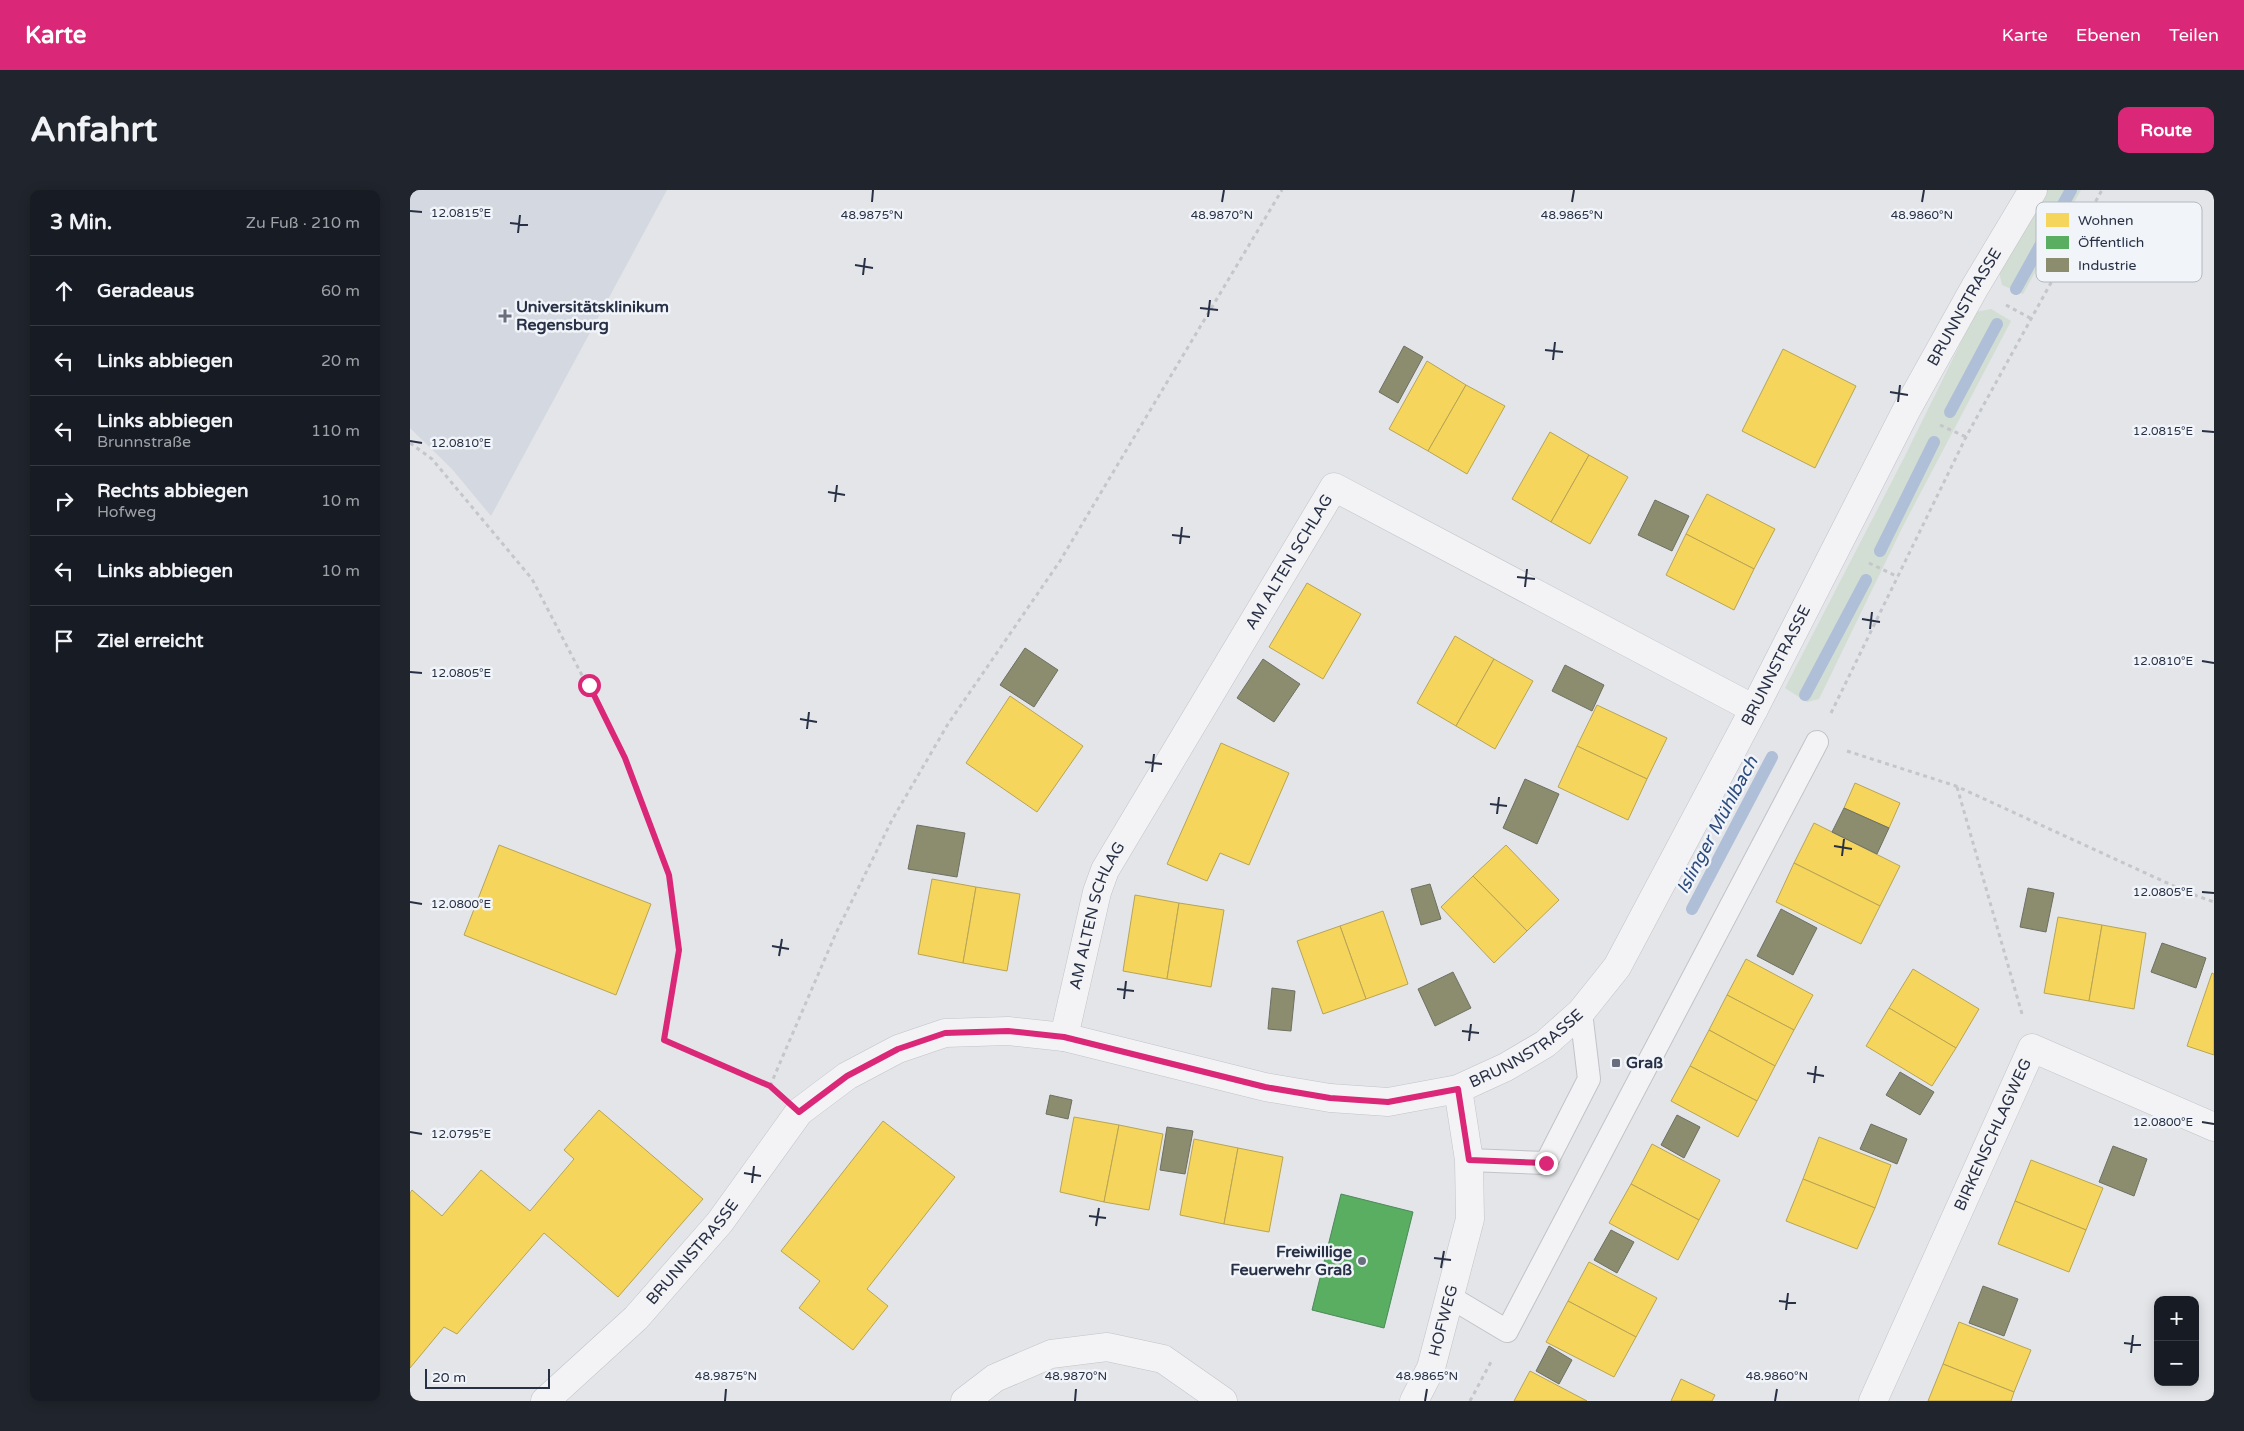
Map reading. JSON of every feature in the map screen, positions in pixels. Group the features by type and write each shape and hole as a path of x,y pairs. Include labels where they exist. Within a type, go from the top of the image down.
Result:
{"street":[{"name":"BRUNNSTRASSE","path":"545,1401 636,1318 720,1222 799,1112 847,1076 898,1049 945,1033 1008,1031 1064,1037 1265,1087 1330,1098 1388,1102 1458,1089 1506,1068 1545,1044 1581,1012 1617,967 1754,709 1908,409 1975,287 2032,190"},
{"name":"AM ALTEN SCHLAG","path":"1064,1037 1098,892 1105,870 1334,487 1754,709"},
{"name":"BIRKENSCHLAGWEG","path":"1873,1401 2032,1048 2214,1127"},
{"name":"HOFWEG","path":"1414,1401 1431,1368 1470,1219 1469,1160 1458,1089"},
{"path":"965,1401 995,1378 1051,1354 1107,1347 1164,1359 1223,1401"}],"lane":[{"path":"1450,1297 1507,1331 1817,742"},
{"path":"1469,1160 1546,1163 1588,1079 1581,1012"}],"path":[{"path":"770,1086 836,933 892,820 948,724 1060,561 1282,190"},
{"path":"2095,202 2102,190"},
{"path":"2051,282 1966,437 1817,742 1956,786 2189,893 2214,902"},
{"path":"410,443 432,459 532,579 625,758 669,875 679,950 664,1040 770,1086 799,1112"},
{"path":"1956,786 2032,1048"},
{"path":"1470,1401 1507,1331"}],"shaded area":[{"name":"Universitätsklinikum Regensburg","path":"410,190 667,190 491,516 452,469 410,428"},
{"path":"2045,190 2081,190 2074,202 2038,202"},
{"path":"2036,206 2036,271 2023,294 2002,285 1999,271"},
{"path":"1991,309 2011,321 1902,528 1819,699 1807,702 1785,688 1903,460 1976,312"}],"building: Wohnen":[{"path":"1783,349 1856,386 1815,468 1742,431"},
{"path":"1427,361 1466,385 1428,451 1389,429"},
{"path":"1466,385 1505,406 1467,474 1428,451"},
{"path":"1550,432 1589,455 1551,522 1512,499"},
{"path":"1589,455 1628,477 1590,544 1551,522"},
{"path":"1707,494 1775,529 1754,569 1686,534"},
{"path":"1686,534 1754,569 1734,610 1666,575"},
{"path":"1307,583 1361,614 1323,679 1269,647"},
{"path":"1455,636 1494,659 1456,726 1417,703"},
{"path":"1494,659 1533,681 1495,749 1456,726"},
{"path":"1010,696 1083,746 1037,812 966,763"},
{"path":"1597,705 1667,738 1647,779 1577,746"},
{"path":"1221,743 1289,773 1249,865 1220,853 1207,881 1167,864"},
{"path":"1577,746 1647,779 1628,820 1558,787"},
{"path":"1855,783 1900,803 1889,828 1844,808"},
{"path":"1814,823 1900,866 1880,906 1794,863"},
{"path":"499,845 651,904 616,995 464,935"},
{"path":"1506,845 1559,900 1527,931 1473,876"},
{"path":"1794,863 1880,906 1861,944 1776,902"},
{"path":"1473,876 1527,931 1494,963 1441,907"},
{"path":"932,879 976,887 963,963 918,954"},
{"path":"976,887 1020,894 1007,971 963,963"},
{"path":"1135,895 1179,903 1167,979 1123,971"},
{"path":"1179,903 1224,910 1211,987 1167,979"},
{"path":"1383,911 1408,984 1366,999 1340,926"},
{"path":"2058,917 2102,925 2089,1001 2044,993"},
{"path":"2102,925 2146,933 2134,1009 2089,1001"},
{"path":"1340,926 1366,999 1323,1014 1297,941"},
{"path":"1746,959 1813,995 1794,1030 1727,995"},
{"path":"1913,969 1979,1009 1956,1048 1889,1008"},
{"path":"2212,973 2214,974 2214,1055 2187,1046"},
{"path":"1727,995 1794,1030 1775,1066 1709,1030"},
{"path":"1889,1008 1956,1048 1932,1086 1866,1046"},
{"path":"1709,1030 1775,1066 1757,1101 1690,1066"},
{"path":"1690,1066 1757,1101 1738,1137 1671,1101"},
{"path":"599,1110 703,1199 618,1297 544,1233 457,1334 444,1327 410,1368 410,1193 412,1190 442,1216 481,1170 530,1211 574,1159 564,1150"},
{"path":"1074,1117 1119,1125 1104,1202 1060,1192"},
{"path":"883,1121 955,1177 867,1289 888,1306 853,1350 799,1308 820,1281 781,1251"},
{"path":"1119,1125 1163,1134 1149,1210 1104,1202"},
{"path":"1819,1137 1891,1165 1875,1208 1803,1179"},
{"path":"1194,1139 1238,1148 1224,1224 1180,1215"},
{"path":"1652,1144 1720,1180 1699,1220 1631,1184"},
{"path":"1238,1148 1283,1157 1269,1232 1224,1224"},
{"path":"2031,1160 2103,1188 2086,1230 2015,1201"},
{"path":"1803,1179 1875,1208 1857,1249 1786,1221"},
{"path":"1631,1184 1699,1220 1678,1260 1609,1223"},
{"path":"2015,1201 2086,1230 2069,1272 1998,1244"},
{"path":"1589,1262 1657,1298 1636,1337 1568,1301"},
{"path":"1568,1301 1636,1337 1614,1377 1546,1342"},
{"path":"1959,1322 2031,1350 2014,1392 1943,1364"},
{"path":"1943,1364 2014,1392 2011,1401 1928,1401"},
{"path":"1530,1371 1587,1401 1514,1401"},
{"path":"1681,1379 1715,1395 1712,1401 1671,1401"}],"building: Öffentlich":[{"name":"Freiwillige Feuerwehr Graß","path":"1341,1194 1413,1212 1384,1328 1312,1310"}],"building: Industrie":[{"path":"1404,346 1423,357 1398,403 1379,392"},
{"path":"1655,500 1689,516 1672,551 1638,535"},
{"path":"1025,648 1058,670 1034,707 1000,685"},
{"path":"1263,659 1300,684 1274,722 1237,698"},
{"path":"1565,665 1604,685 1592,711 1552,691"},
{"path":"1525,779 1559,794 1537,844 1503,828"},
{"path":"1844,808 1889,828 1877,854 1832,832"},
{"path":"917,825 965,833 957,877 908,869"},
{"path":"1430,884 1441,919 1421,925 1411,889"},
{"path":"2028,888 2054,893 2046,932 2020,927"},
{"path":"1781,909 1817,928 1793,975 1757,956"},
{"path":"2162,943 2206,958 2196,988 2151,972"},
{"path":"1453,972 1471,1008 1435,1026 1418,989"},
{"path":"1272,988 1295,991 1291,1031 1268,1029"},
{"path":"1900,1072 1934,1092 1920,1115 1886,1095"},
{"path":"1050,1095 1072,1100 1068,1119 1046,1114"},
{"path":"1677,1115 1700,1127 1684,1158 1661,1145"},
{"path":"1871,1124 1907,1139 1897,1164 1860,1149"},
{"path":"1167,1127 1193,1131 1185,1174 1160,1170"},
{"path":"2113,1146 2147,1159 2134,1196 2099,1182"},
{"path":"1611,1230 1634,1242 1617,1273 1594,1260"},
{"path":"1983,1286 2018,1299 2004,1336 1969,1323"},
{"path":"1549,1346 1572,1360 1559,1384 1536,1371"}],"waterway":[{"name":"Islinger Mühlbach","path":"2064,202 2071,190"},
{"name":"Islinger Mühlbach","path":"2016,289 2036,253"},
{"name":"Islinger Mühlbach","path":"1950,412 1997,324"},
{"name":"Islinger Mühlbach","path":"1880,551 1934,442"},
{"name":"Islinger Mühlbach","path":"1805,695 1866,580"},
{"name":"Islinger Mühlbach","path":"1692,909 1772,757"}],"place":[{"name":"Universitätsklinikum Regensburg","path":"505,316"},
{"name":"Graß","path":"1616,1063"},
{"name":"Freiwillige Feuerwehr Graß","path":"1362,1261"}],"route":[{"path":"589,685 625,758 669,875 679,950 664,1040 770,1086 799,1112 847,1076 898,1049 945,1033 1008,1031 1064,1037 1265,1087 1330,1098 1388,1102 1458,1089 1469,1160 1546,1163"}]}
